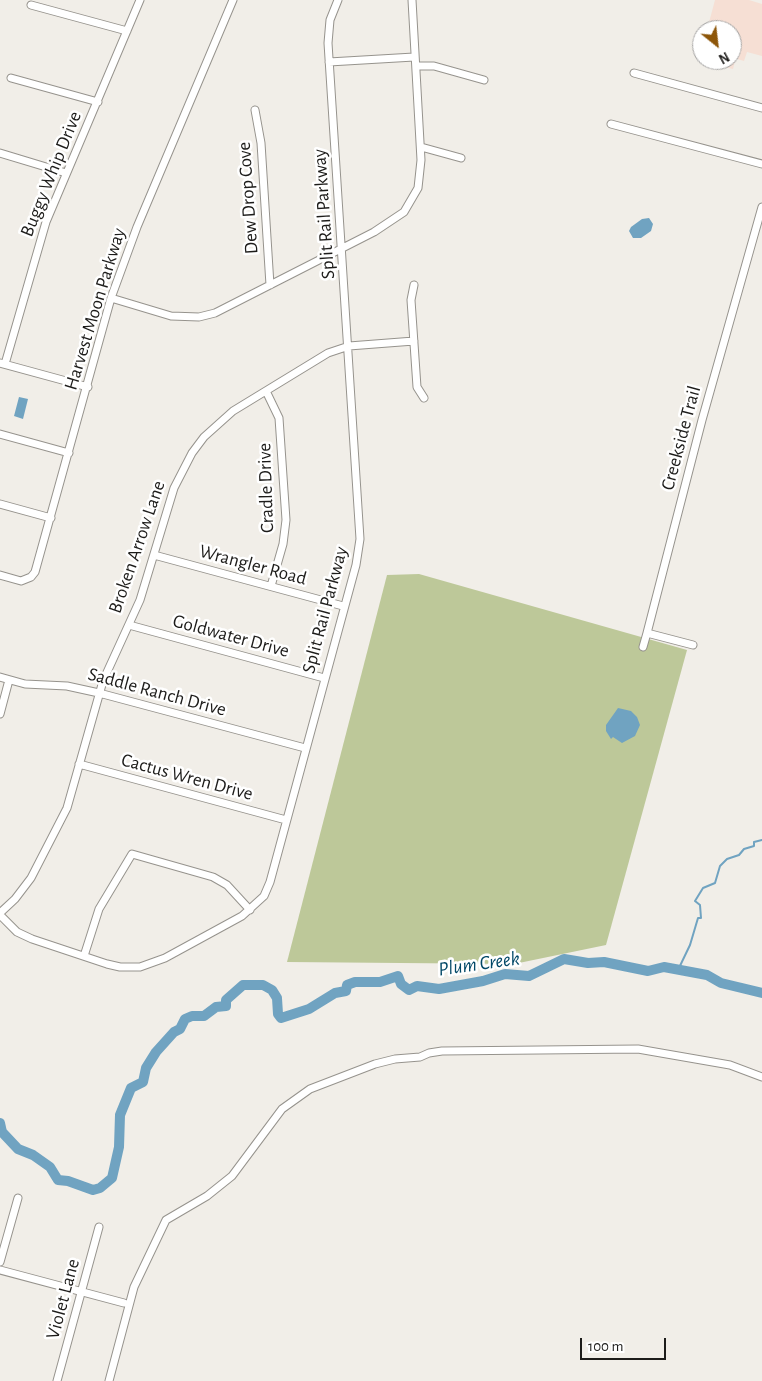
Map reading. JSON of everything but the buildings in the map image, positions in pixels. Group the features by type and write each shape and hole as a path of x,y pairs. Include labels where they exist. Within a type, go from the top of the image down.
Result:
{"street":[{"name":"Buggy Whip Drive","path":"3,364 39,246 66,173 140,0"},
{"name":"Harvest Moon Parkway","path":"0,575 21,581 31,577 35,572 112,298 137,227 233,0"},
{"name":"Split Rail Parkway","path":"0,914 18,932 32,939 120,967 140,967 152,964 250,910 264,896 270,882 343,606 356,565 360,539 349,346 329,62 329,30 338,0"},
{"path":"112,298 171,316 199,317 214,313 390,223 404,212 418,188 421,174 412,0"},
{"path":"32,5 127,31"},
{"path":"329,62 414,57"},
{"path":"416,66 434,66 484,80"},
{"path":"634,73 762,108"},
{"path":"11,78 98,102"},
{"name":"Dew Drop Cove","path":"255,110 262,142 270,285"},
{"path":"611,124 762,164"},
{"path":"421,147 461,158"},
{"path":"0,153 66,173"},
{"name":"Creekside Trail","path":"643,647 702,420 762,207"},
{"path":"414,285 411,300 417,387 424,398"},
{"name":"Broken Arrow Lane","path":"0,914 15,899 31,878 67,808 99,693 147,581 174,488 192,453 218,423 328,353 349,346 414,341"},
{"path":"3,364 88,387"},
{"name":"Cradle Drive","path":"266,391 279,418 286,520 283,544 271,586"},
{"path":"0,434 69,453"},
{"path":"0,504 51,518"},
{"name":"Wrangler Road","path":"154,555 343,606"},
{"name":"Goldwater Drive","path":"129,625 324,678"},
{"path":"647,633 693,645"},
{"name":"Saddle Ranch Drive","path":"0,677 25,684 67,686 99,693 305,748"},
{"path":"0,714 9,680"},
{"name":"Cactus Wren Drive","path":"79,764 286,820"},
{"path":"84,956 99,910 132,854 213,877 226,885 250,910"},
{"path":"109,1381 134,1287 166,1220 207,1196 232,1176 282,1109 310,1089 375,1064 395,1059 420,1057 442,1051 638,1049 730,1065 762,1076"},
{"path":"0,1262 18,1198"},
{"name":"Violet Lane","path":"58,1381 99,1226"},
{"path":"0,1270 124,1303"}],"shaded area":[{"path":"715,0 749,0 762,4 762,56 747,52 744,61 742,60 742,20 710,20"}],"green space":[{"path":"419,574 687,650 606,945 514,964 287,962 387,575"}],"water":[{"path":"649,218 653,224 651,231 641,238 633,238 629,231 631,227 642,219"},
{"path":"19,397 28,399 23,419 14,416"},
{"path":"618,708 631,711 637,717 640,725 635,736 622,743 613,737 611,739 606,731 606,725"}],"waterway":[{"path":"678,970 690,945 698,918 701,918 700,905 695,901 703,888 715,883 720,866 727,859 739,855 744,849 754,846 754,842 762,840"},
{"name":"Plum Creek","path":"0,1123 2,1132 18,1149 33,1155 50,1167 58,1180 68,1181 93,1190 100,1188 112,1178 119,1147 120,1115 131,1088 143,1082 146,1068 156,1052 174,1032 180,1029 185,1019 192,1016 204,1016 216,1007 226,1006 226,1000 243,985 263,985 272,990 277,998 278,1014 281,1018 309,1009 335,993 346,991 347,985 355,982 380,982 398,976 401,984 409,990 417,986 439,989 483,981 505,974 529,976 564,959 588,963 604,962 648,971 664,967 707,975 721,983 762,993"}]}
